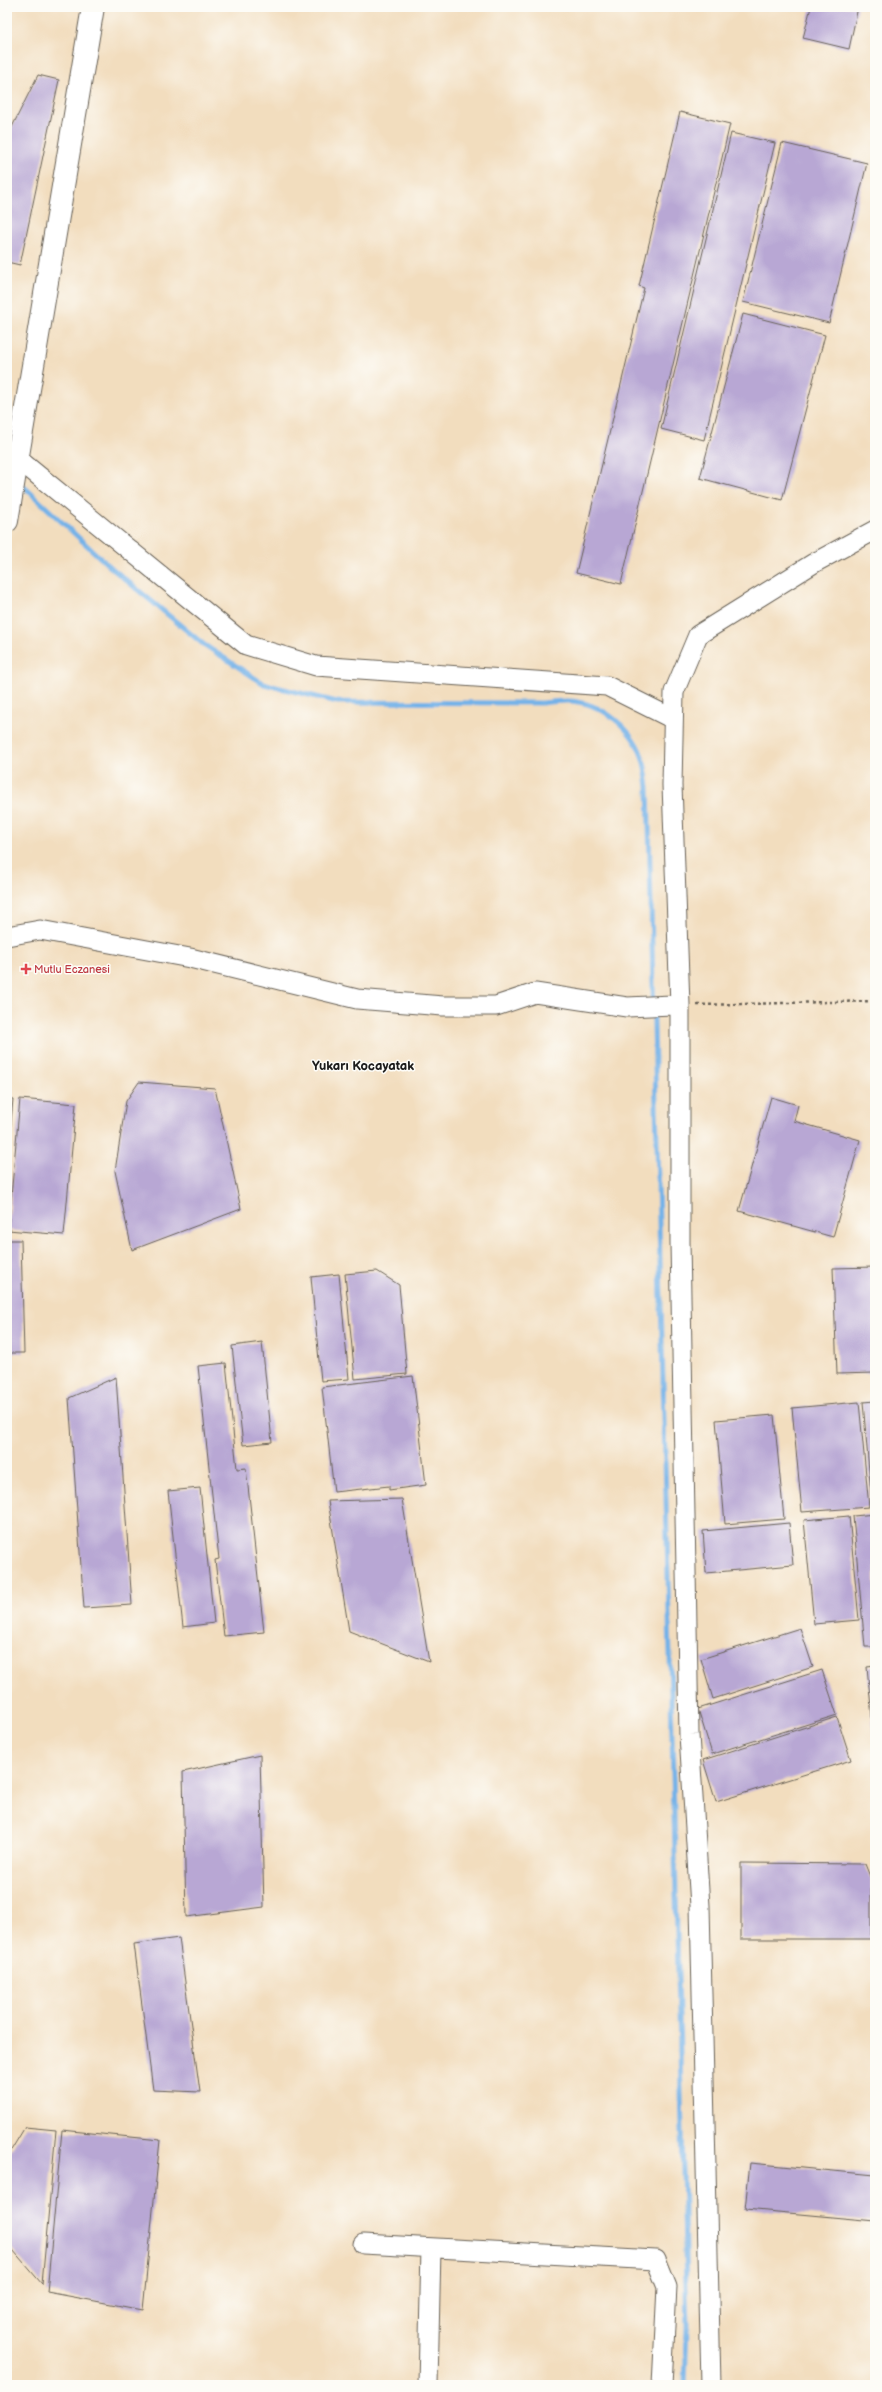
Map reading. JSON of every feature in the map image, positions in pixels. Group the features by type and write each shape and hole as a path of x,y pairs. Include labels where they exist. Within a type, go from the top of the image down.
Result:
{"street":[{"path":"8,517 12,455 93,7"},
{"path":"12,455 246,644 316,666 607,686 673,719"},
{"path":"711,2385 700,1906 690,1735 672,785 674,692 698,635 814,563 875,530"},
{"path":"7,936 40,930 190,958 357,999 443,1006 496,1006 535,993 627,1007 676,1005"},
{"path":"363,2244 656,2260 667,2287 662,2385"},
{"path":"428,2385 431,2248"}],"path":[{"path":"676,1005 875,1001"}],"building":[{"path":"811,7 858,7 849,49 803,38"},
{"path":"38,75 59,80 20,265 7,262 7,137"},
{"path":"680,112 730,124 621,584 576,573 644,288 639,286"},
{"path":"731,133 775,143 704,440 661,429"},
{"path":"782,143 867,163 829,323 743,302"},
{"path":"743,314 825,335 782,500 700,478"},
{"path":"139,1082 215,1088 241,1209 132,1250 115,1171 126,1101"},
{"path":"771,1097 798,1105 794,1121 860,1140 833,1237 739,1211"},
{"path":"7,1098 13,1099 8,1156 7,1156"},
{"path":"20,1099 76,1104 64,1235 8,1230"},
{"path":"7,1240 21,1240 24,1353 7,1353"},
{"path":"875,1267 875,1373 837,1374 833,1268"},
{"path":"377,1271 399,1285 407,1374 355,1379 345,1274"},
{"path":"339,1274 349,1379 321,1381 311,1277"},
{"path":"262,1342 272,1442 243,1445 232,1346"},
{"path":"226,1363 237,1469 246,1468 264,1632 224,1636 215,1560 219,1559 198,1366"},
{"path":"413,1376 426,1485 389,1490 389,1486 334,1492 322,1387"},
{"path":"116,1377 132,1605 84,1608 69,1398"},
{"path":"875,1401 875,1506 872,1506 863,1402"},
{"path":"859,1402 869,1507 802,1512 792,1408"},
{"path":"774,1415 784,1519 725,1524 716,1420"},
{"path":"200,1488 214,1623 183,1627 168,1491"},
{"path":"402,1499 429,1662 349,1631 328,1501"},
{"path":"875,1514 875,1647 865,1647 853,1516"},
{"path":"849,1516 859,1620 814,1624 804,1520"},
{"path":"789,1523 793,1565 706,1573 703,1531"},
{"path":"800,1628 813,1667 713,1699 701,1659"},
{"path":"875,1666 875,1737 874,1737 867,1667"},
{"path":"822,1670 837,1715 712,1754 698,1709"},
{"path":"837,1717 851,1760 716,1802 703,1760"},
{"path":"260,1755 264,1907 186,1917 183,1772"},
{"path":"741,1863 865,1864 871,1879 871,1939 741,1939"},
{"path":"179,1938 200,2092 153,2090 134,1944"},
{"path":"25,2127 56,2130 42,2284 7,2243 7,2157"},
{"path":"62,2130 160,2140 143,2310 47,2292"},
{"path":"750,2163 875,2175 875,2221 745,2209"}],"waterway":[{"path":"20,483 108,565 203,644 264,684 337,702 580,702 604,712 615,720 625,729 640,751 645,766 648,787 687,2328 685,2385"}],"place":[{"name":"Mutlu Eczanesi","path":"26,969"}],"district":[{"name":"Yukarı Kocayatak","path":"363,1065"}]}
